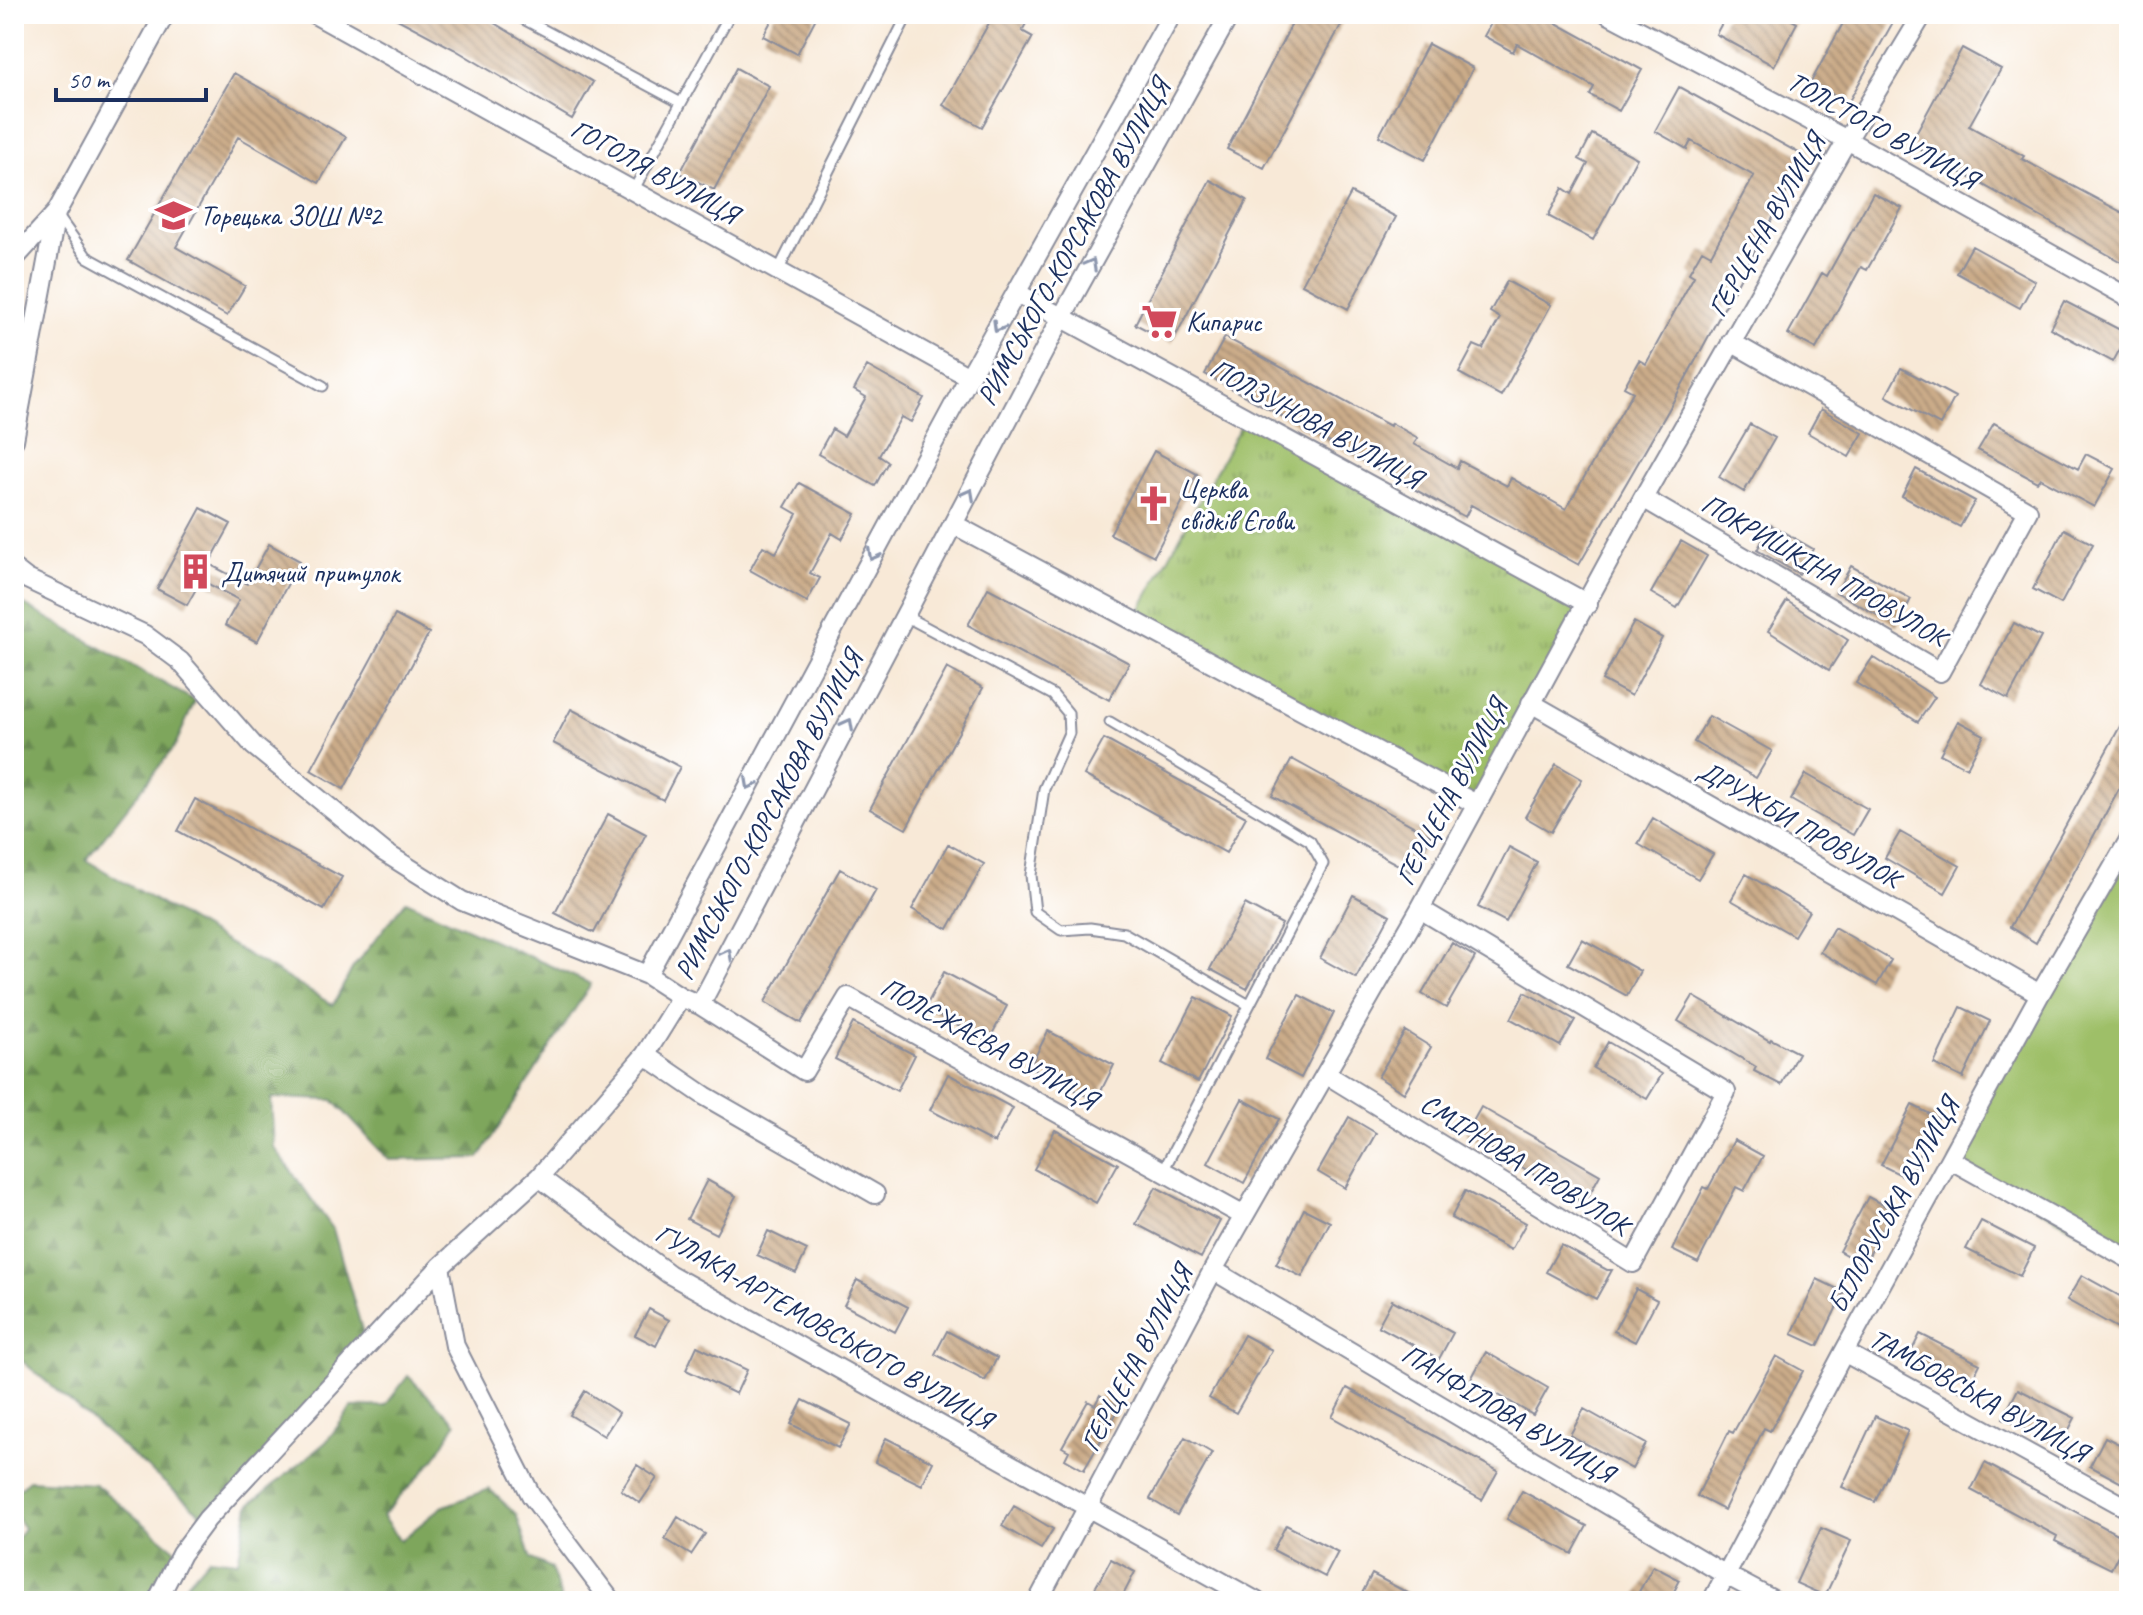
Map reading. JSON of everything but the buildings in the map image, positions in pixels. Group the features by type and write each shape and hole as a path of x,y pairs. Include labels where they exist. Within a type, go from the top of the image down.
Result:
{"street":[{"path":"14,259 56,213 165,14"},
{"name":"ГОГОЛЯ ВУЛИЦЯ","path":"314,14 969,377"},
{"name":"РИМСЬКОГО-КОРСАКОВА ВУЛИЦЯ","path":"1172,14 969,377 647,975 681,997 700,1005 1063,315 1230,14"},
{"name":"ТОЛСТОГО ВУЛИЦЯ","path":"1608,14 1847,140 2129,298"},
{"name":"ГЕРЦЕНА ВУЛИЦЯ","path":"1038,1601 1213,1270 1420,909 1643,498 1847,140 1923,14"},
{"path":"14,440 56,213"},
{"name":"ПОЛЗУНОВА ВУЛИЦЯ","path":"1017,293 1063,315 1588,604"},
{"name":"ПОКРИШКІНА ПРОВУЛОК","path":"1643,498 1940,672 2028,511 1731,342"},
{"path":"953,524 1476,804"},
{"path":"14,569 27,579 145,635 180,661 254,746 384,852 462,901 647,975"},
{"name":"ДРУЖБИ ПРОВУЛОК","path":"1531,703 2040,994"},
{"name":"БІЛОРУСЬКА ВУЛИЦЯ","path":"1712,1601 2040,994 2129,840"},
{"name":"СМІРНОВА ПРОВУЛОК","path":"1326,1074 1633,1263 1726,1092 1420,909"},
{"path":"157,1601 181,1554 207,1519 440,1267 539,1177 645,1055 681,997"},
{"name":"ПОЛЄЖАЄВА ВУЛИЦЯ","path":"700,1005 804,1071 848,997 1244,1216"},
{"path":"645,1055 705,1096 875,1194"},
{"path":"1951,1160 2129,1259"},
{"name":"ГУЛАКА-АРТЕМОВСЬКОГО ВУЛИЦЯ","path":"539,1177 669,1274 1256,1601"},
{"path":"440,1267 455,1346 517,1468 531,1495 611,1601"},
{"name":"ПАНФІЛОВА ВУЛИЦЯ","path":"1213,1270 1726,1575 1775,1601"},
{"name":"ТАМБОВСЬКА ВУЛИЦЯ","path":"1844,1352 2129,1509"}],"lane":[{"path":"514,14 681,103"},
{"path":"633,191 730,14"},
{"path":"778,271 908,14"},
{"path":"56,213 87,257 323,386"},
{"path":"905,616 1053,695 1068,713 1069,733 1044,789 1031,875 1035,912 1061,930 1090,928 1124,933 1249,1005"},
{"path":"1110,722 1310,841 1323,864 1163,1171"}],"green space":[{"path":"1246,416 1588,604 1476,804 1134,621"},
{"path":"14,599 195,701 175,746 86,860 333,1005 352,969 406,901 591,984 479,1158 389,1160 333,1100 271,1098 274,1147 333,1229 367,1347 207,1519 14,1354"},
{"path":"2129,844 2129,1259 1951,1160"},
{"path":"408,1376 456,1423 433,1461 382,1516 400,1541 442,1507 489,1489 516,1514 531,1559 551,1568 562,1601 182,1601 181,1590 209,1558 238,1561 249,1505 326,1442 352,1407 385,1406"},
{"path":"29,1480 95,1484 181,1554 157,1601 14,1601 14,1543 24,1528 14,1515 14,1493"}],"place":[{"name":"Торецька ЗОШ №2","path":"174,215"},
{"name":"Кипарис","path":"1160,321"},
{"name":"Церква свідків Єгови","path":"1153,504"},
{"name":"Дитячий притулок","path":"195,572"}]}
